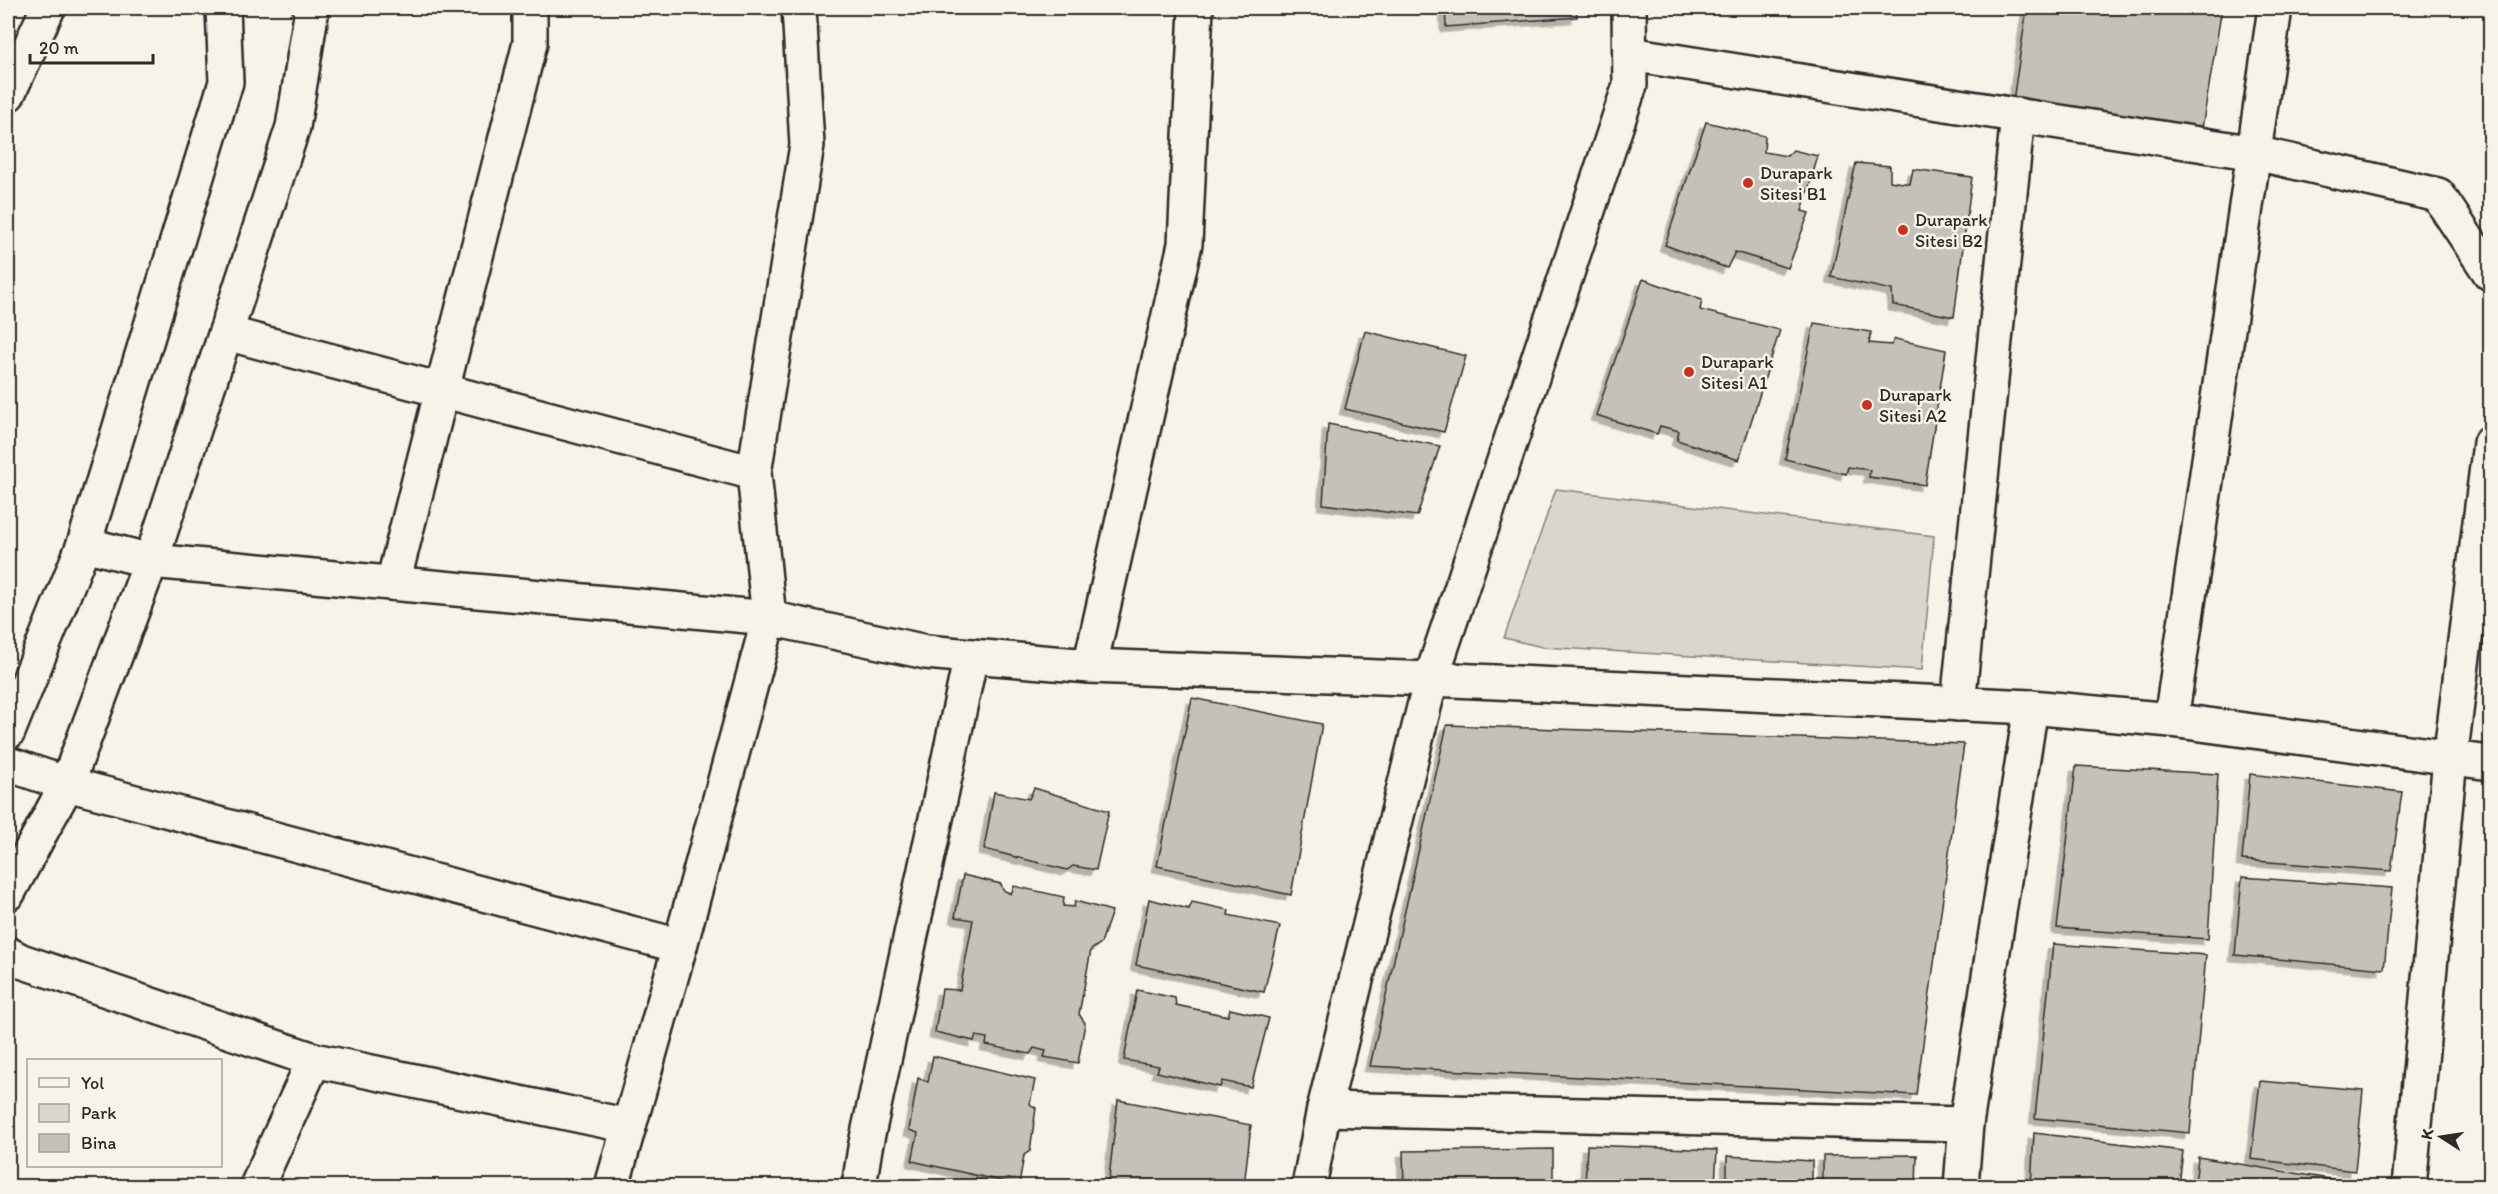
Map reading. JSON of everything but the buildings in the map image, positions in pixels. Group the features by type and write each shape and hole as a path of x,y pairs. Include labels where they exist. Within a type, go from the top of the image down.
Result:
{"street":[{"path":"8,93 48,8"},
{"path":"8,732 84,544 226,82 223,8"},
{"path":"8,893 68,784 151,561 293,127 311,15 310,8"},
{"path":"393,583 530,43 530,8"},
{"path":"612,1186 769,618 754,473 807,146 799,8"},
{"path":"1090,666 1185,244 1196,8"},
{"path":"1309,1186 1324,1109 1431,679 1630,85 1629,8"},
{"path":"2171,720 2275,8"},
{"path":"1630,54 2255,153 2438,195 2490,273"},
{"path":"1958,704 2018,115"},
{"path":"226,333 754,473"},
{"path":"2409,1186 2450,759 2490,443"},
{"path":"84,544 151,561 769,618 926,652 1090,666 1431,679 2031,707 2171,720 2490,763"},
{"path":"859,1186 865,1148 971,656"},
{"path":"1961,1186 1966,1124 2031,707"},
{"path":"8,764 68,784 680,946"},
{"path":"12,966 314,1060 629,1125"},
{"path":"256,1186 314,1060"},
{"path":"1324,1109 1966,1124"}],"green space":[{"path":"1556,489 1934,536 1922,670 1542,647 1504,638"}],"place":[{"name":"Durapark Sitesi B1","path":"1748,183"},
{"name":"Durapark Sitesi B2","path":"1903,230"},
{"name":"Durapark Sitesi A1","path":"1689,372"},
{"name":"Durapark Sitesi A2","path":"1867,405"}]}
